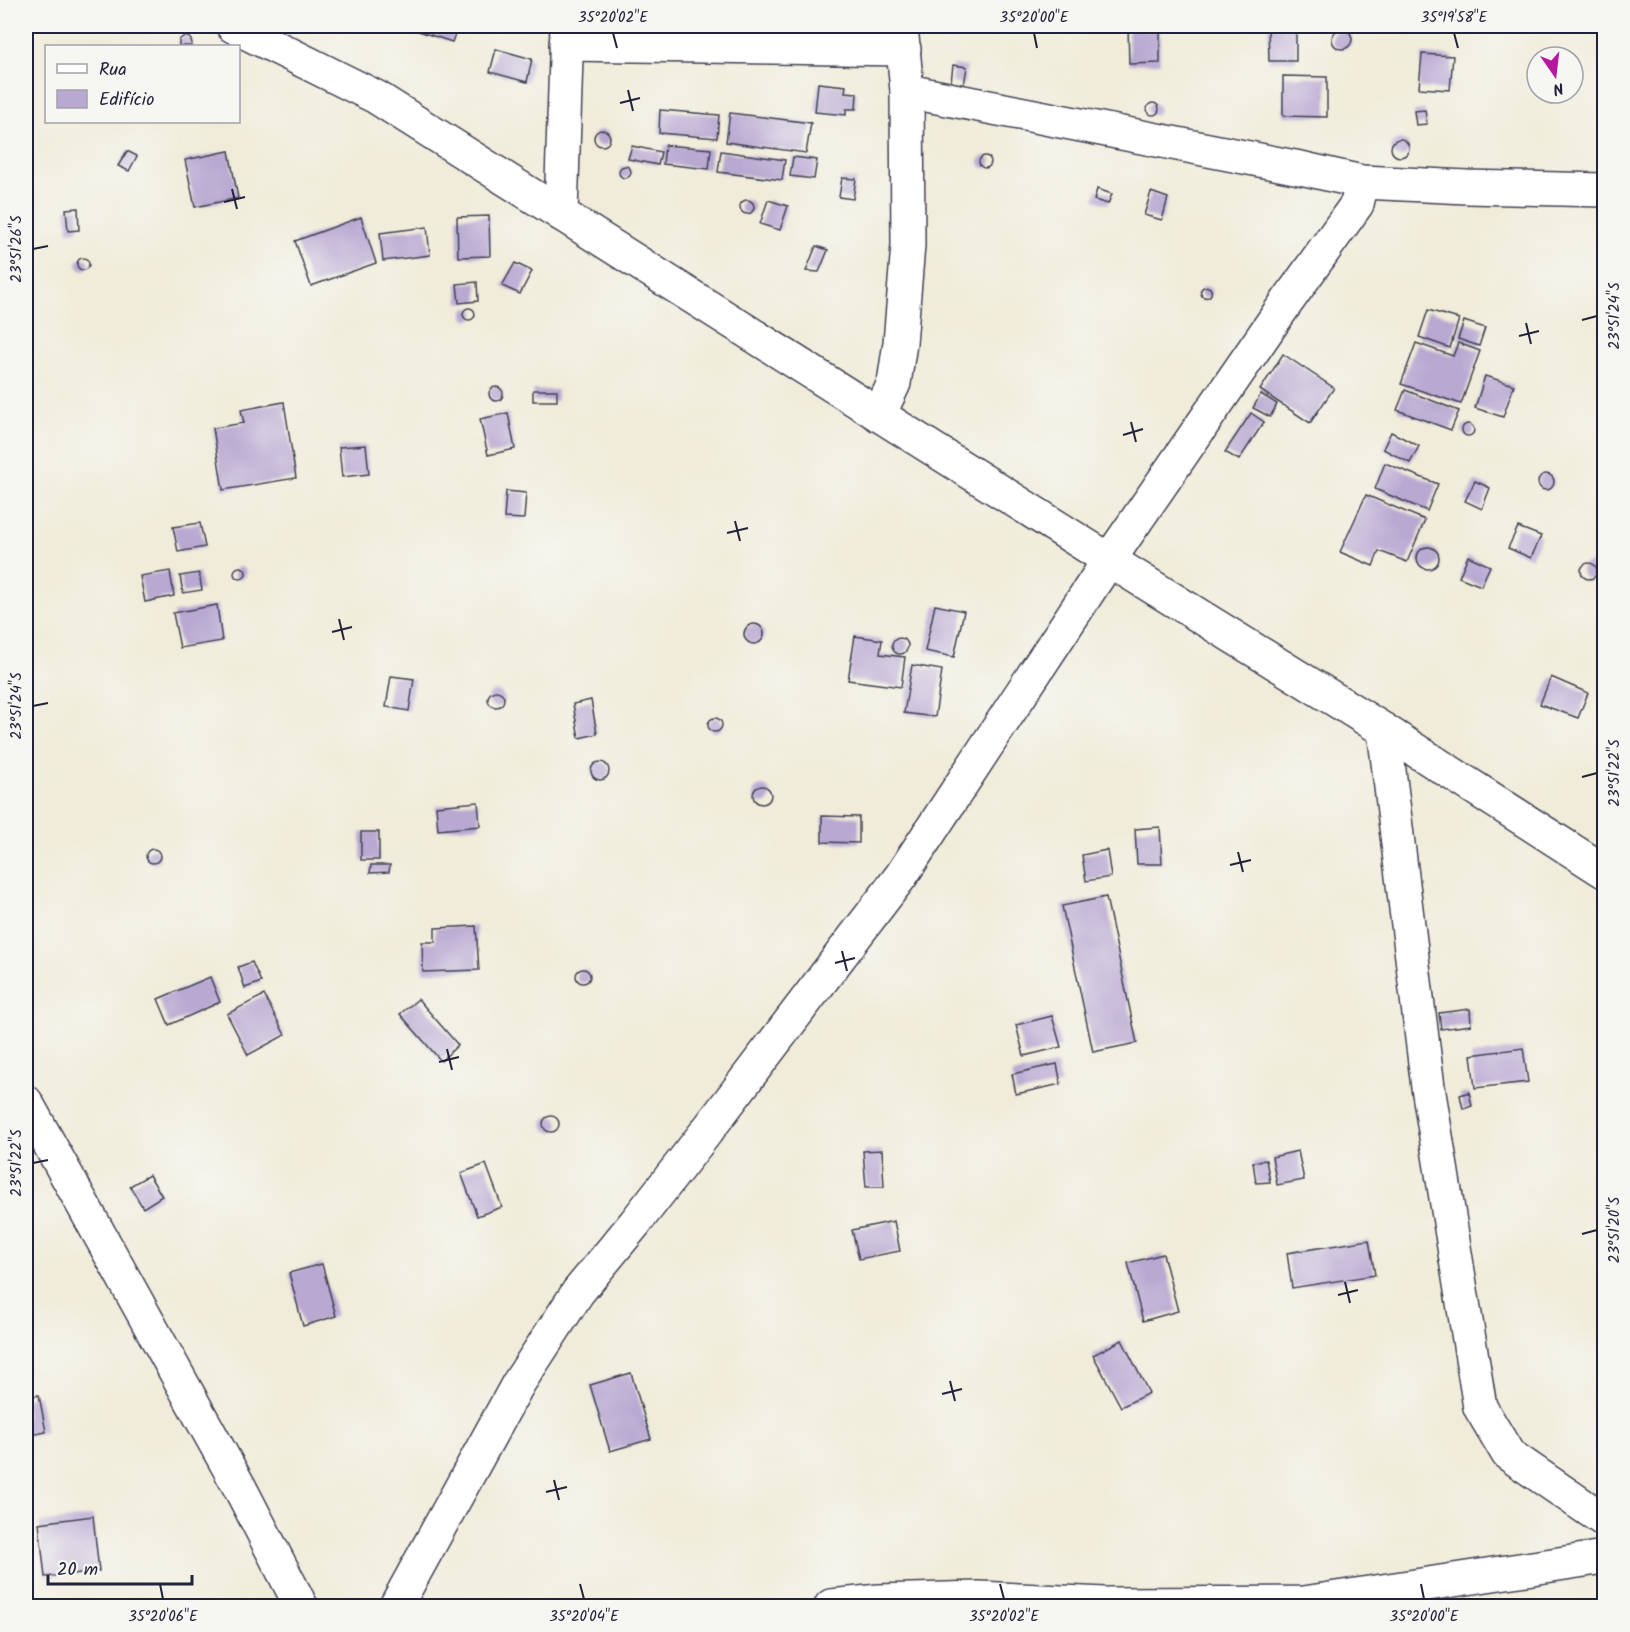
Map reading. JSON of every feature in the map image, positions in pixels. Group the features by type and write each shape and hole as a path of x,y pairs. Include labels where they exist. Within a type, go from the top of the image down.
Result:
{"street":[{"path":"233,26 376,97 1605,871"},
{"path":"561,214 566,35 903,37 907,91 908,245 900,343 894,383 879,415"},
{"path":"907,91 1362,182 1605,190"},
{"path":"396,1606 518,1384 578,1292 703,1136 901,876 1109,560 1357,204 1362,182"},
{"path":"1384,730 1428,1087 1479,1407 1508,1455 1605,1520"},
{"path":"26,1102 234,1478 301,1606"},
{"path":"831,1606 879,1600 979,1598 1105,1604 1244,1605 1304,1602 1605,1557"}],"building":[{"path":"403,26 458,26 452,42"},
{"path":"767,26 806,26 806,40 767,39"},
{"path":"1128,26 1160,26 1160,63 1129,64"},
{"path":"1268,26 1296,26 1296,61 1269,61"},
{"path":"1338,29 1346,29 1352,35 1352,43 1346,49 1338,49 1332,43 1332,35"},
{"path":"184,36 190,38 192,43 191,45 179,45 179,40"},
{"path":"496,49 532,59 527,82 490,72"},
{"path":"1422,54 1453,56 1450,90 1419,88"},
{"path":"953,65 967,67 964,85 951,82"},
{"path":"1283,76 1327,77 1327,117 1283,116"},
{"path":"818,83 846,86 845,92 857,93 856,109 846,109 846,115 815,112"},
{"path":"1153,103 1159,109 1153,115 1147,109"},
{"path":"660,110 719,115 717,138 659,133"},
{"path":"1425,110 1427,124 1416,125 1414,111"},
{"path":"730,113 811,123 806,153 726,142"},
{"path":"599,130 605,130 610,138 608,144 599,146 594,141 594,135"},
{"path":"1396,139 1404,139 1409,144 1407,155 1396,157 1391,152 1391,144"},
{"path":"665,145 711,149 709,169 663,164"},
{"path":"632,146 661,152 658,165 628,159"},
{"path":"127,151 137,156 129,171 118,166"},
{"path":"229,151 238,198 195,207 185,160"},
{"path":"721,151 785,160 782,180 718,172"},
{"path":"985,156 991,162 985,168 979,162"},
{"path":"793,157 817,160 814,179 790,176"},
{"path":"627,166 631,172 627,178 623,178 619,170"},
{"path":"842,178 856,179 853,199 839,197"},
{"path":"1097,189 1112,194 1108,204 1094,200"},
{"path":"1151,192 1168,198 1162,220 1144,215"},
{"path":"744,200 750,200 754,207 750,214 744,214 740,210 740,204"},
{"path":"768,200 788,206 780,230 760,224"},
{"path":"78,208 79,230 68,231 66,209"},
{"path":"489,216 490,256 458,257 457,217"},
{"path":"361,217 376,263 311,286 295,241"},
{"path":"427,227 430,255 383,261 380,233"},
{"path":"816,246 828,250 819,272 806,271"},
{"path":"83,258 89,264 83,270 77,264"},
{"path":"515,263 532,271 520,294 502,286"},
{"path":"477,282 478,301 459,303 457,284"},
{"path":"1206,286 1212,292 1206,298 1200,292"},
{"path":"471,308 475,314 471,320 467,320 463,312"},
{"path":"1428,310 1459,319 1450,348 1419,337"},
{"path":"1464,321 1485,328 1479,346 1458,339"},
{"path":"1416,343 1453,356 1458,343 1480,351 1461,404 1401,384"},
{"path":"1283,354 1334,388 1310,423 1260,390"},
{"path":"1485,376 1514,385 1503,417 1475,408"},
{"path":"496,387 501,389 503,394 501,399 496,401 491,399 489,394 491,389"},
{"path":"533,390 557,390 557,401 533,401"},
{"path":"1405,390 1459,411 1451,430 1397,410"},
{"path":"1261,394 1277,404 1270,417 1253,408"},
{"path":"284,402 296,478 223,490 213,428 244,423 241,410"},
{"path":"508,413 515,449 488,455 480,419"},
{"path":"1251,413 1264,422 1239,460 1225,452"},
{"path":"1470,424 1474,430 1470,436 1466,436 1462,428"},
{"path":"1391,432 1419,446 1410,463 1383,449"},
{"path":"366,445 369,474 342,477 339,447"},
{"path":"1385,463 1438,484 1427,511 1375,489"},
{"path":"1543,474 1549,474 1554,482 1552,488 1543,490 1538,485 1538,479"},
{"path":"1475,481 1490,488 1482,509 1465,501"},
{"path":"506,491 526,493 524,519 504,518"},
{"path":"1366,495 1425,520 1407,562 1379,551 1373,566 1340,552"},
{"path":"200,523 205,547 178,552 173,527"},
{"path":"1518,527 1541,536 1531,558 1508,548"},
{"path":"1428,547 1436,550 1439,558 1436,566 1428,569 1420,566 1417,558 1420,550"},
{"path":"1468,556 1490,566 1481,586 1459,577"},
{"path":"1586,563 1592,563 1597,571 1595,577 1586,579 1581,574 1581,568"},
{"path":"242,567 245,568 245,578 238,579 235,578 234,571 235,568"},
{"path":"170,571 174,596 145,602 140,576"},
{"path":"199,573 202,590 183,593 180,576"},
{"path":"217,605 222,641 180,648 173,613"},
{"path":"935,605 964,611 954,657 925,651"},
{"path":"754,624 761,627 764,634 761,641 754,644 747,641 744,634 747,627"},
{"path":"855,636 882,640 880,654 905,657 901,687 848,680"},
{"path":"900,638 906,640 908,646 906,652 900,654 894,652 892,646 894,640"},
{"path":"912,665 942,670 935,717 904,713"},
{"path":"391,676 414,679 409,711 386,707"},
{"path":"1551,677 1588,693 1578,718 1540,704"},
{"path":"496,691 504,699 496,707 488,699"},
{"path":"591,700 597,734 579,738 573,704"},
{"path":"712,718 718,718 722,725 718,732 712,732 708,728 708,722"},
{"path":"600,762 608,767 609,771 604,779 600,780 592,775 591,771 596,763"},
{"path":"762,786 768,789 771,795 768,801 762,804 756,801 753,795 756,789"},
{"path":"478,802 480,826 438,830 436,806"},
{"path":"822,816 859,817 859,843 822,842"},
{"path":"1160,827 1162,864 1137,864 1135,829"},
{"path":"361,832 379,832 379,860 361,860"},
{"path":"150,849 156,849 160,856 156,863 150,863 146,859 146,853"},
{"path":"1107,850 1111,877 1086,881 1082,855"},
{"path":"371,865 390,865 389,872 370,873"},
{"path":"1106,897 1137,1043 1093,1052 1062,906"},
{"path":"476,926 479,970 423,972 422,942 435,942 435,928"},
{"path":"252,962 261,982 245,988 238,967"},
{"path":"580,969 586,969 590,976 586,983 580,983 576,979 576,973"},
{"path":"210,977 220,1002 169,1025 158,999"},
{"path":"264,995 285,1035 248,1055 227,1014"},
{"path":"418,999 458,1045 441,1061 400,1014"},
{"path":"1470,1009 1471,1025 1441,1029 1439,1013"},
{"path":"1052,1016 1061,1047 1024,1056 1016,1025"},
{"path":"1523,1048 1528,1082 1475,1088 1471,1055"},
{"path":"1057,1064 1061,1084 1016,1094 1012,1074"},
{"path":"1469,1092 1472,1106 1463,1109 1460,1095"},
{"path":"551,1116 557,1118 559,1124 557,1130 551,1132 545,1130 543,1124 545,1118"},
{"path":"882,1150 884,1187 866,1187 863,1151"},
{"path":"1298,1151 1304,1180 1277,1185 1272,1157"},
{"path":"1266,1160 1270,1182 1256,1183 1253,1162"},
{"path":"486,1164 502,1207 477,1216 461,1173"},
{"path":"149,1175 162,1196 143,1208 130,1186"},
{"path":"894,1221 900,1251 859,1259 852,1230"},
{"path":"1369,1240 1375,1275 1292,1288 1287,1253"},
{"path":"1163,1254 1178,1311 1143,1321 1128,1263"},
{"path":"322,1264 336,1316 303,1326 289,1273"},
{"path":"1122,1340 1149,1393 1121,1407 1093,1355"},
{"path":"631,1373 651,1439 610,1451 590,1385"},
{"path":"39,1395 46,1432 26,1436 26,1398"},
{"path":"93,1516 99,1571 45,1577 39,1523"}]}
